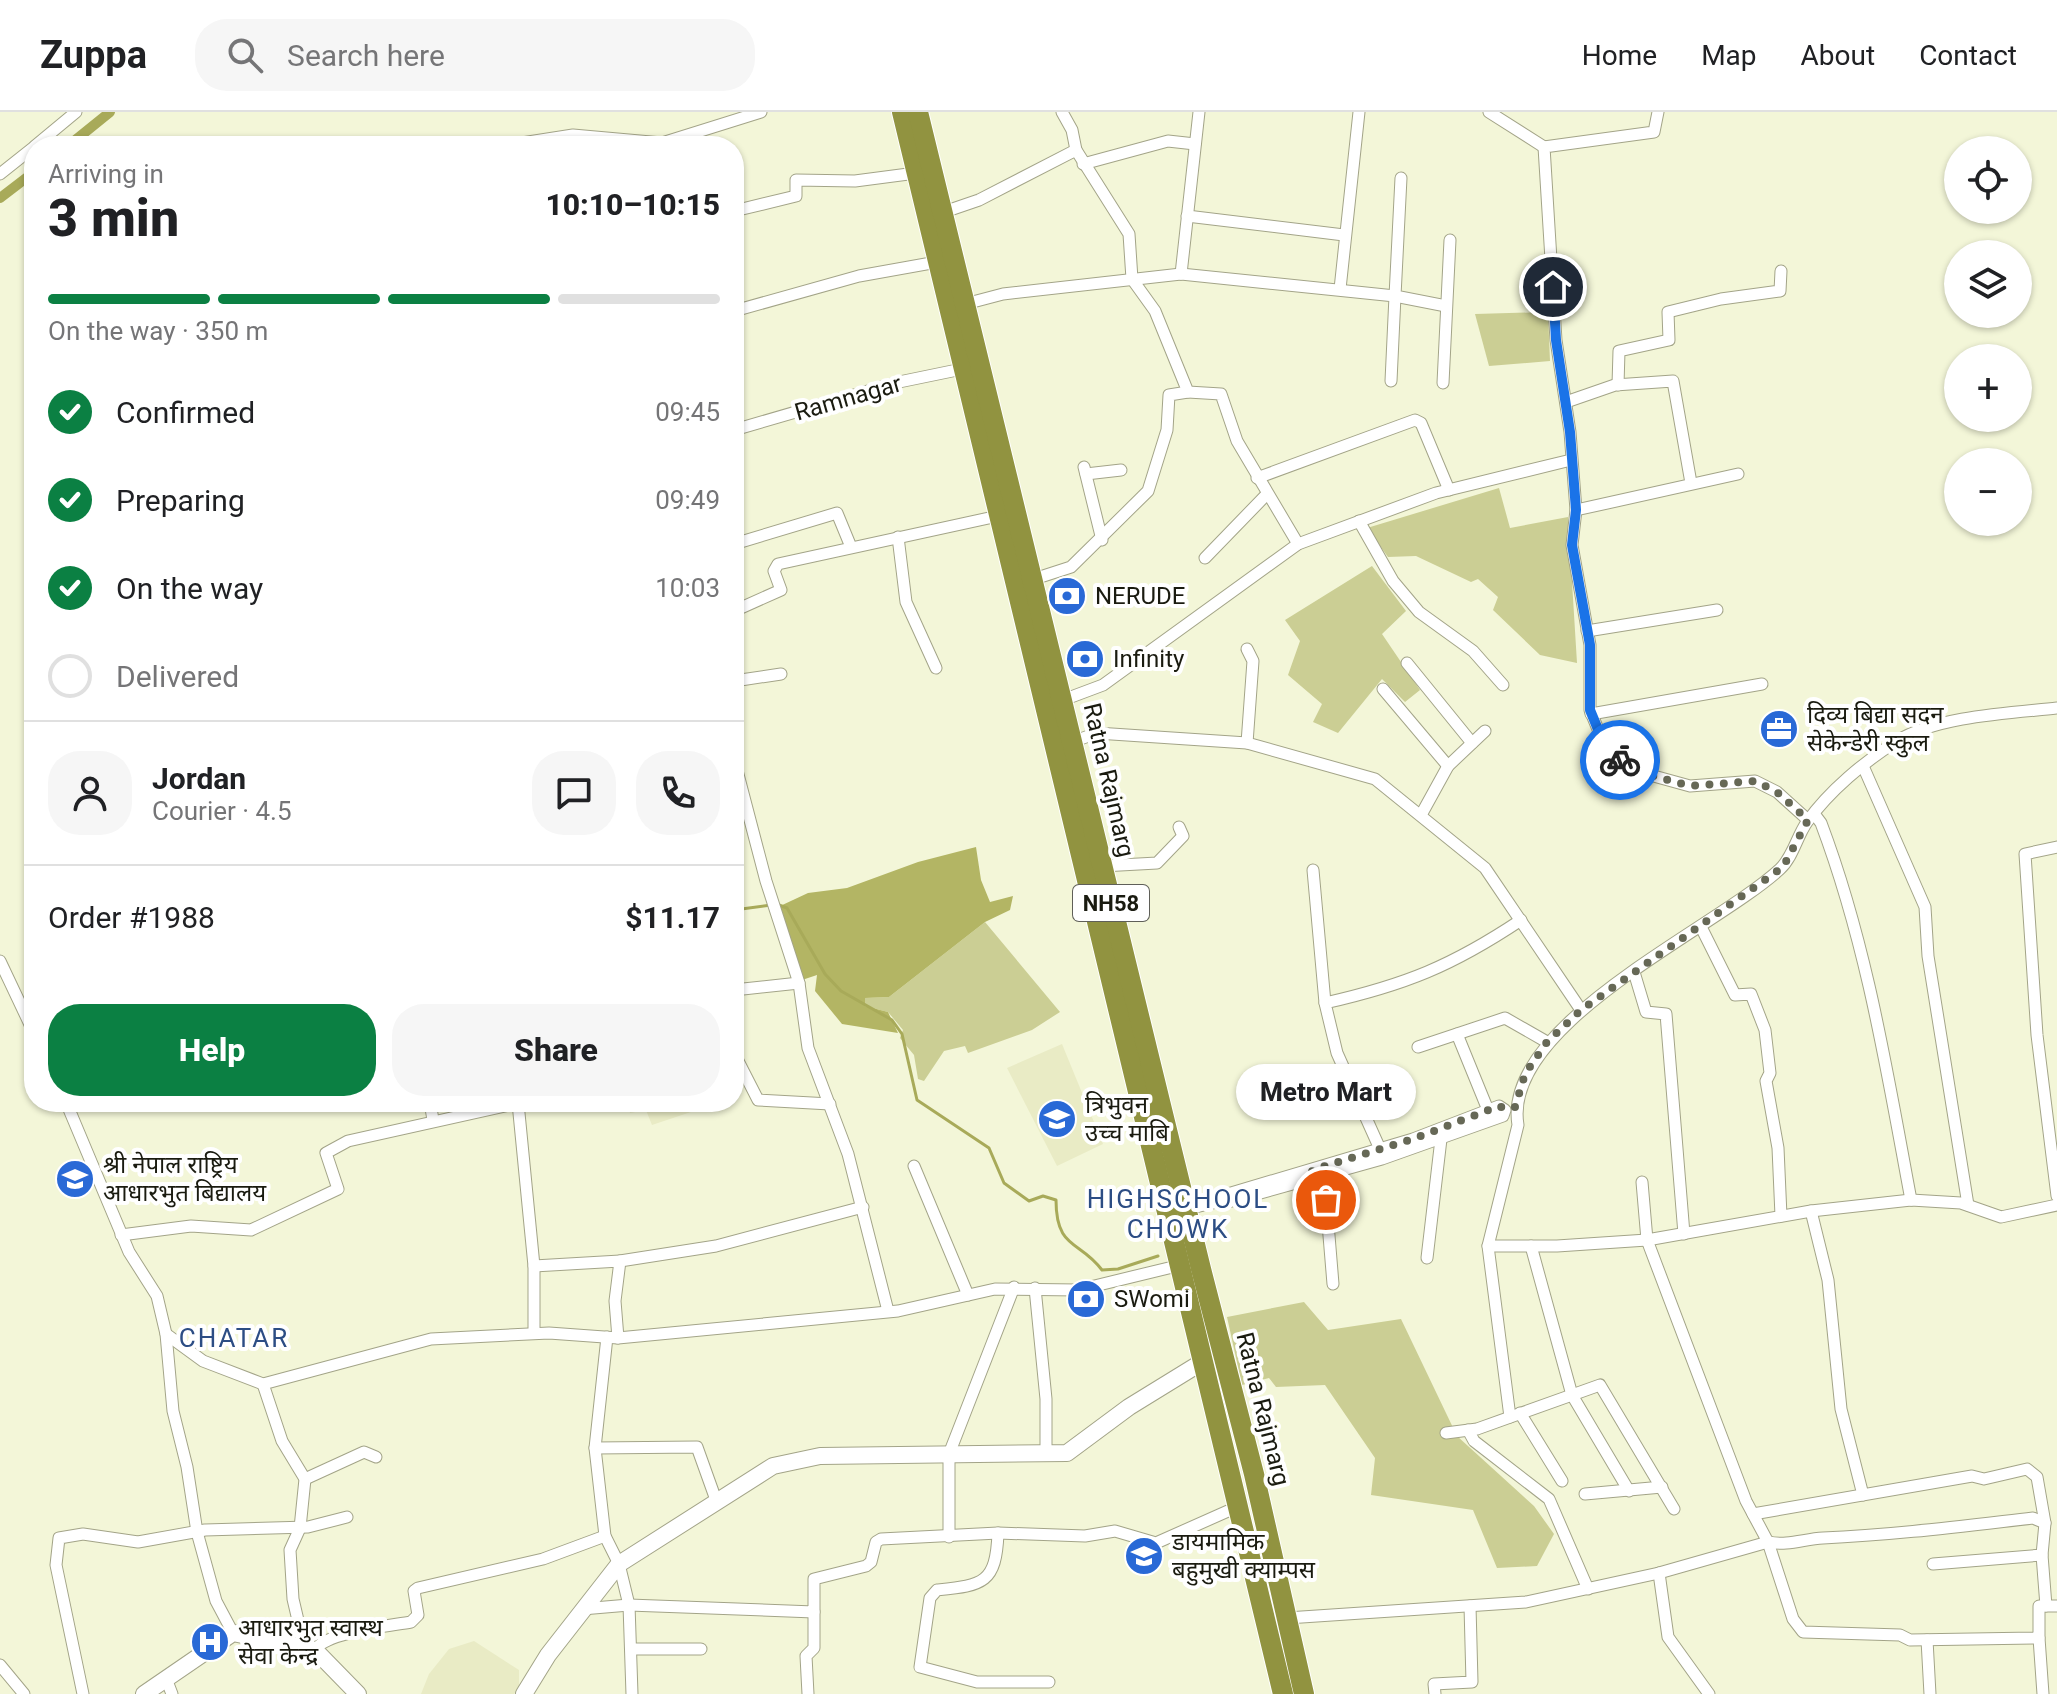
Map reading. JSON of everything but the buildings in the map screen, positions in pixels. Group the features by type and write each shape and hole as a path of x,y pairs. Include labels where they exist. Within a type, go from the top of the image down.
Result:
{"highway":[{"name":"Ratna Rajmarg","path":"902,112 1181,1265 1207,1359 1237,1507 1283,1694"},
{"name":"Ratna Rajmarg","path":"918,112 1304,1694"}],"street":[{"path":"46,136 76,112"},
{"path":"684,136 761,112"},
{"path":"1062,112 1072,130 1083,164 1129,234 1132,279 1155,311 1188,392"},
{"path":"1181,274 1199,112"},
{"path":"1340,289 1359,112"},
{"path":"1489,112 1544,147 1654,132 1658,112"},
{"path":"1083,164 1168,141 1195,144"},
{"path":"1544,147 1556,340 1566,402 1576,510 1572,545 1587,631 1591,714 1602,739 1622,761 1650,775 1690,786 1755,781 1777,792 1821,823 1853,913 1876,1007 1911,1200"},
{"path":"941,213 979,200 1076,150"},
{"path":"0,174 24,154"},
{"path":"744,209 796,196 796,180 855,181 916,173"},
{"path":"1391,381 1401,178"},
{"path":"1187,216 1344,235"},
{"path":"1443,383 1450,240"},
{"path":"744,308 859,276 937,262"},
{"path":"1618,385 1619,351 1665,344 1670,334 1668,312 1721,299 1780,291 1781,271"},
{"path":"965,304 1003,294 1181,274 1340,289 1446,306"},
{"name":"Ramnagar","path":"744,427 899,382 962,369"},
{"path":"1566,402 1618,385 1673,381 1691,483"},
{"path":"1034,579 1071,567 1102,540 1148,491 1167,430 1169,395 1188,392 1221,394 1237,441 1298,544"},
{"path":"1257,478 1415,420 1421,423 1449,490"},
{"path":"1063,700 1103,685 1298,544 1449,490 1571,460"},
{"path":"1102,540 1085,470 1121,470"},
{"path":"1576,510 1738,474"},
{"path":"1205,558 1267,494"},
{"path":"744,541 837,513 851,547"},
{"path":"744,607 781,590 774,571 778,564 998,516"},
{"path":"1359,521 1393,581 1419,612 1473,651 1503,685"},
{"path":"898,537 906,602 936,668"},
{"path":"1587,631 1717,610"},
{"path":"1247,649 1253,661 1247,743"},
{"path":"1407,663 1472,743"},
{"path":"744,680 781,674"},
{"path":"1591,714 1762,684"},
{"path":"1383,689 1448,766"},
{"path":"1316,1174 1380,1149 1441,1139 1502,1110 1547,1042 1581,1010 1783,867 1811,817 1863,766 1899,739 1937,726 2057,708"},
{"path":"1421,815 1448,766 1485,731"},
{"path":"1072,742 1097,733 1247,743 1375,779 1485,868 1581,1010"},
{"path":"1863,766 1925,907 1928,956 1968,1205"},
{"path":"744,799 761,867 799,983 808,1048 830,1104 863,1207 888,1311"},
{"path":"1102,866 1157,863 1183,836 1179,827"},
{"path":"2057,847 2025,854 2037,1035 2057,1196"},
{"path":"1313,870 1325,1003 1337,1053 1380,1149"},
{"path":"1325,1003 1430,974 1471,953 1521,920"},
{"path":"1701,927 1735,995 1751,994 1760,1011 1770,1073 1766,1081 1777,1138 1781,1216"},
{"path":"0,961 24,1012"},
{"path":"1634,972 1646,1012 1666,1014 1684,1234"},
{"path":"744,989 799,983"},
{"path":"1418,1047 1505,1018 1547,1042"},
{"path":"1457,1034 1502,1110 1518,1125 1488,1246 1515,1415 1562,1481"},
{"path":"744,1073 758,1100 830,1104"},
{"path":"1187,1209 1414,1144 1502,1110"},
{"path":"70,1112 121,1235 157,1296 166,1334 173,1411 187,1467 197,1532 216,1601 233,1633"},
{"path":"432,1112 433,1120"},
{"path":"121,1235 191,1226 251,1230 338,1189 326,1153 348,1141 473,1112"},
{"path":"519,1112 534,1266 534,1333"},
{"path":"1427,1258 1441,1139"},
{"path":"914,1166 968,1295"},
{"path":"1316,1174 1333,1284"},
{"path":"1642,1182 1647,1240 1753,1514 1768,1542 1793,1619 1803,1632 1900,1635 1910,1640 2039,1638"},
{"path":"1488,1246 1647,1240 1811,1211 1911,1200 1968,1205 2001,1217 2057,1205"},
{"path":"534,1266 620,1261 716,1246 863,1207"},
{"path":"1811,1211 1828,1280 1841,1409 1863,1495"},
{"path":"1531,1246 1572,1395 1629,1491"},
{"path":"620,1261 595,1448 605,1536 619,1564 629,1605 632,1694"},
{"path":"166,1334 203,1361 263,1384 431,1339 534,1333 612,1338 888,1311 1014,1287 1078,1290 1181,1265"},
{"path":"949,1537 949,1454 1014,1287"},
{"path":"1035,1288 1046,1399 1046,1452"},
{"path":"524,1694 582,1609 619,1564 773,1466 820,1456 1067,1453 1129,1407 1207,1359"},
{"path":"263,1384 282,1441 305,1479 300,1528 290,1550 293,1599 310,1648 358,1694"},
{"path":"1446,1433 1468,1430 1600,1385 1674,1509"},
{"path":"1468,1430 1474,1441 1549,1499 1588,1589"},
{"path":"595,1448 697,1447 716,1500"},
{"path":"305,1479 364,1452 376,1457"},
{"path":"1753,1514 1972,1476 1984,1479 2027,1469 2037,1477 2045,1523 2042,1555 2052,1606 2039,1606 2043,1694"},
{"path":"1585,1494 1662,1487"},
{"path":"808,1694 806,1656 814,1648 814,1579 866,1566 871,1562 876,1542 998,1533 1085,1536 1115,1531 1156,1543 1237,1507"},
{"path":"83,1694 56,1565 59,1538 83,1534 138,1542 197,1532 300,1528 347,1517"},
{"path":"1287,1618 1526,1602 1659,1573 1768,1542 1783,1545 1820,1538 1864,1538 2033,1518 2045,1523"},
{"path":"998,1533 989,1577 980,1585 937,1590 930,1598 920,1667 977,1682 1049,1682"},
{"path":"233,1633 310,1648 334,1637 411,1622 418,1615 414,1591 418,1588 543,1559 605,1536"},
{"path":"1933,1564 2042,1555"},
{"path":"1659,1573 1668,1637 1709,1694"},
{"path":"582,1609 629,1605 814,1612"},
{"path":"1435,1694 1434,1684 1472,1682 1470,1606"},
{"path":"144,1694 170,1688 233,1633"},
{"path":"1927,1640 1930,1694"},
{"path":"631,1649 701,1649"},
{"path":"0,1665 24,1694"}],"shaded area":[{"path":"1548,312 1550,361 1489,366 1475,314"},
{"path":"1499,488 1510,528 1568,517 1577,663 1540,655 1493,610 1498,597 1478,579 1471,582 1416,556 1388,557 1367,528"},
{"path":"1372,566 1406,611 1382,634 1420,690 1405,702 1382,679 1338,733 1313,722 1322,704 1288,675 1300,641 1285,620"},
{"path":"985,922 1060,1012 1032,1030 968,1053 965,1046 944,1051 924,1081 918,1079 914,1055 900,1038 903,1030 888,1012 865,1006 865,998 889,997"},
{"path":"1062,1044 1103,1144 1057,1166 1007,1068"},
{"path":"647,1112 691,1112 652,1125"},
{"path":"1304,1302 1328,1330 1401,1319 1457,1436 1534,1506 1554,1534 1537,1566 1497,1568 1473,1510 1371,1495 1375,1458 1325,1385 1276,1387 1269,1378 1242,1385 1227,1317"},
{"path":"474,1641 519,1670 519,1686 514,1694 421,1694 429,1674 449,1649"}],"green space":[{"path":"976,847 981,880 990,902 1013,896 1010,910 985,922 889,997 865,998 865,1006 888,1012 898,1033 842,1024 815,991 817,975 802,980 778,907 808,893 847,888 918,862"}],"waterway":[{"path":"80,136 110,112"},
{"path":"0,198 24,180"},
{"path":"744,909 771,905"},
{"path":"779,905 787,908 825,974 841,991 892,1020 902,1034 917,1100 989,1148 1004,1183 1029,1201 1043,1196 1056,1200 1057,1216 1065,1236 1102,1270 1118,1269 1158,1256"}],"way so far":[{"path":"1326,1200 1324,1175 1313,1178 1312,1170 1413,1139 1499,1106 1505,1109 1515,1107 1525,1074 1547,1042 1581,1010 1783,867 1808,820 1777,792 1755,781 1690,786 1650,775 1620,760"}],"place":[{"name":"NERUDE","path":"1067,596"},
{"name":"Infinity","path":"1085,659"},
{"name":"दिव्य बिद्या सदन सेकेन्डेरी स्कुल","path":"1779,729"},
{"name":"त्रिभुवन उच्च माबि","path":"1057,1119"},
{"name":"श्री नेपाल राष्ट्रिय आधारभुत बिद्यालय","path":"75,1179"},
{"name":"Metro Mart","path":"1326,1200"},
{"name":"SWomi","path":"1086,1299"},
{"name":"डायमामिक बहुमुखी क्याम्पस","path":"1144,1556"},
{"name":"आधारभुत स्वास्थ सेवा केन्द्र","path":"210,1642"}],"district":[{"name":"HIGHSCHOOL CHOWK","path":"1178,1214"},
{"name":"CHATAR","path":"234,1338"}],"route":[{"path":"1553,287 1556,340 1567,406 1576,510 1572,545 1590,645 1590,710 1602,739 1620,760"}]}
